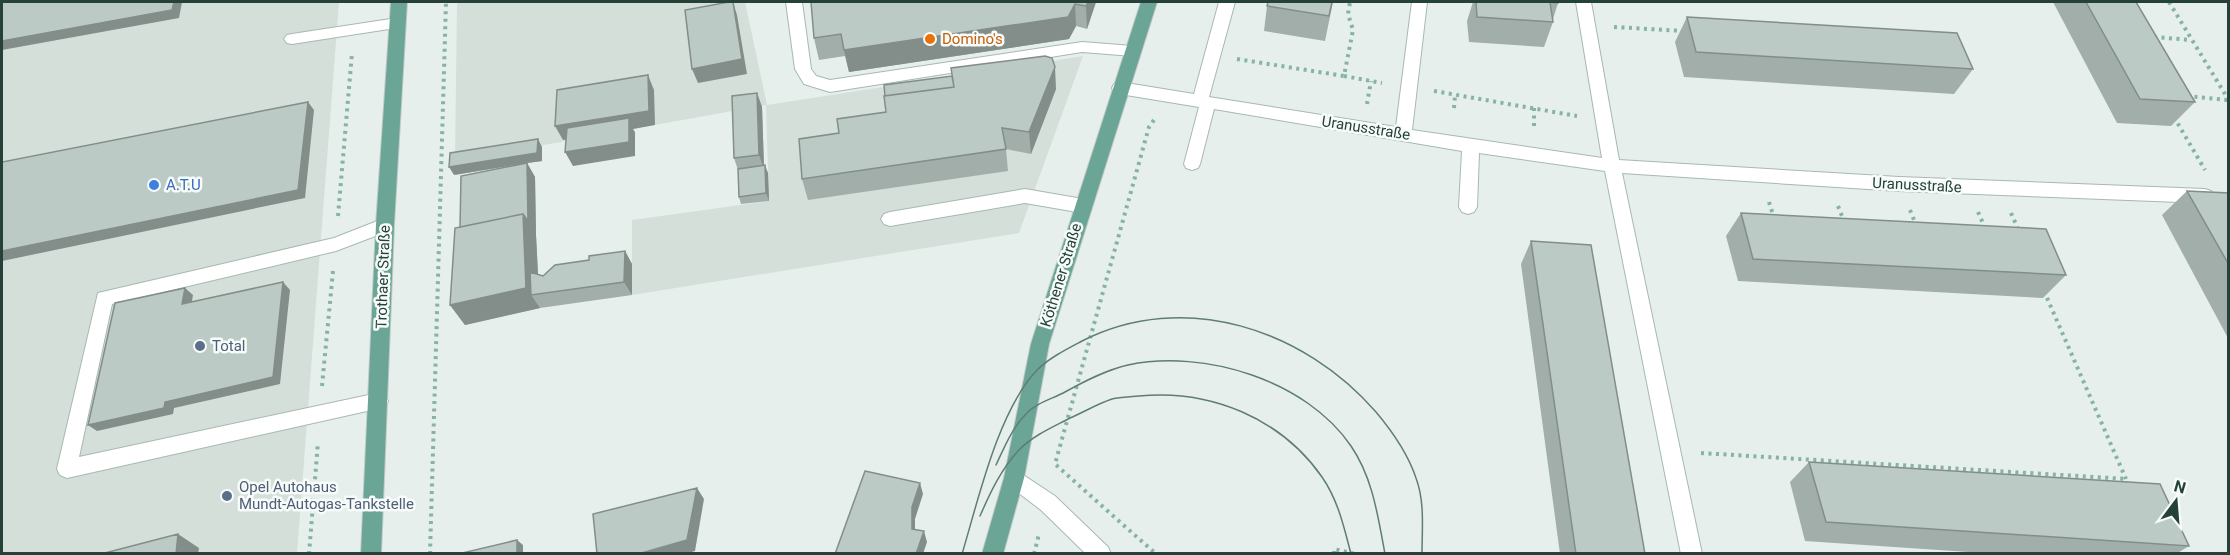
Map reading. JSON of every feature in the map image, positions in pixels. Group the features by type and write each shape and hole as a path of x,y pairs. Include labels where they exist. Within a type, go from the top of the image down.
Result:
{"main road":[{"name":"Trothaer Straße","path":"371,554 385,225 399,2"},
{"name":"Köthener Straße","path":"992,554 1014,478 1040,344 1149,2"}],"street":[{"path":"794,2 802,69 810,80 830,86 1082,47 1132,51"},
{"path":"1192,164 1213,55 1227,2"},
{"path":"1403,135 1420,2"},
{"path":"1584,2 1612,166 1692,554"},
{"path":"292,39 397,23"},
{"name":"Uranusstraße","path":"1120,88 1471,146 1612,166 1899,184 2222,197"},
{"path":"1468,207 1471,146"},
{"path":"890,219 1025,196 1083,206"},
{"path":"378,401 67,469 104,298 336,244 385,225"},
{"path":"1014,478 1048,503 1101,554"}],"path":[{"path":"430,554 446,2"},
{"path":"1344,76 1353,30 1348,14 1350,2"},
{"path":"2169,2 2229,99"},
{"path":"1589,25 1695,31"},
{"path":"309,554 354,30"},
{"path":"2148,36 2192,40"},
{"path":"1213,55 1580,116"},
{"path":"1365,115 1371,81"},
{"path":"1454,108 1455,95"},
{"path":"2183,96 2229,99"},
{"path":"1578,105 1581,123"},
{"path":"1534,108 1534,139"},
{"path":"2171,112 2222,197"},
{"path":"1156,554 1055,464 1149,127 1157,116"},
{"path":"1761,176 1774,219"},
{"path":"1828,180 1844,223"},
{"path":"1899,184 1917,226"},
{"path":"1966,187 1991,240"},
{"path":"2010,211 2019,232"},
{"path":"2042,286 2131,490"},
{"path":"1670,452 2127,479"},
{"path":"1334,554 1334,549 1355,554"}],"shaded area":[{"path":"2,2 339,2 297,553 2,553"},
{"path":"457,2 745,2 767,105 1083,56 1019,233 632,295 632,220 769,201 766,105 455,161"}],"building":[{"path":"2,2 174,2 172,10 2,41"},
{"path":"733,2 742,59 692,69 685,10"},
{"path":"811,2 1088,2 1086,6 1075,4 1068,17 844,50 841,34 814,38"},
{"path":"1268,2 1332,2 1329,16 1267,6"},
{"path":"1476,2 1550,2 1553,22 1477,17"},
{"path":"2086,2 2136,2 2195,102 2140,99"},
{"path":"1687,17 1957,33 1973,69 1696,52"},
{"path":"1045,56 1052,58 1055,67 1029,132 1002,128 1006,149 802,179 799,139 839,133 837,119 886,112 884,96 954,87 951,68"},
{"path":"648,75 649,111 555,126 557,90"},
{"path":"952,76 954,87 885,96 884,85"},
{"path":"757,93 759,155 734,158 732,96"},
{"name":"A.T.U","path":"308,102 298,190 2,251 2,162"},
{"path":"629,118 629,142 565,152 567,128"},
{"path":"538,139 537,153 449,167 450,153"},
{"path":"527,163 528,221 523,214 460,227 461,176"},
{"path":"765,165 766,193 739,197 738,169"},
{"path":"2187,191 2229,193 2229,265"},
{"path":"1741,213 2046,229 2066,275 1753,259"},
{"path":"523,214 526,288 450,305 455,228"},
{"path":"1531,241 1591,245 1645,554 1576,554"},
{"path":"625,251 624,282 531,295 530,272 543,276 555,265 589,260 589,256"},
{"path":"283,282 273,377 165,402 164,408 88,425 115,303 185,288 182,304"},
{"path":"1809,462 2160,484 2189,546 1826,522"},
{"path":"865,471 920,483 912,507 912,529 924,531 916,554 835,554"},
{"path":"697,488 687,540 638,554 597,554 593,514"},
{"path":"178,534 176,554 101,554"},
{"path":"517,540 517,554 462,554 462,553"}],"tram line":[{"path":"962,554 982,483 1000,432 1023,388 1037,370 1082,341 1121,326 1161,318 1201,319 1240,326 1278,339 1314,359 1347,383 1388,427 1413,469 1422,506 1422,554"},
{"path":"996,465 1012,432 1030,410 1096,376 1128,365 1158,361 1220,366 1281,387 1308,403 1332,423 1351,446 1365,471 1374,498 1385,554"},
{"path":"980,516 992,489 1014,456 1025,444 1044,432 1112,399 1166,395 1192,397 1242,412 1265,424 1286,438 1305,456 1322,477 1332,495 1351,554"}],"place":[{"name":"Domino's","path":"930,39"},
{"name":"A.T.U","path":"154,185"},
{"name":"Total","path":"200,346"},
{"name":"Opel Autohaus Mundt-Autogas-Tankstelle","path":"227,496"}]}
